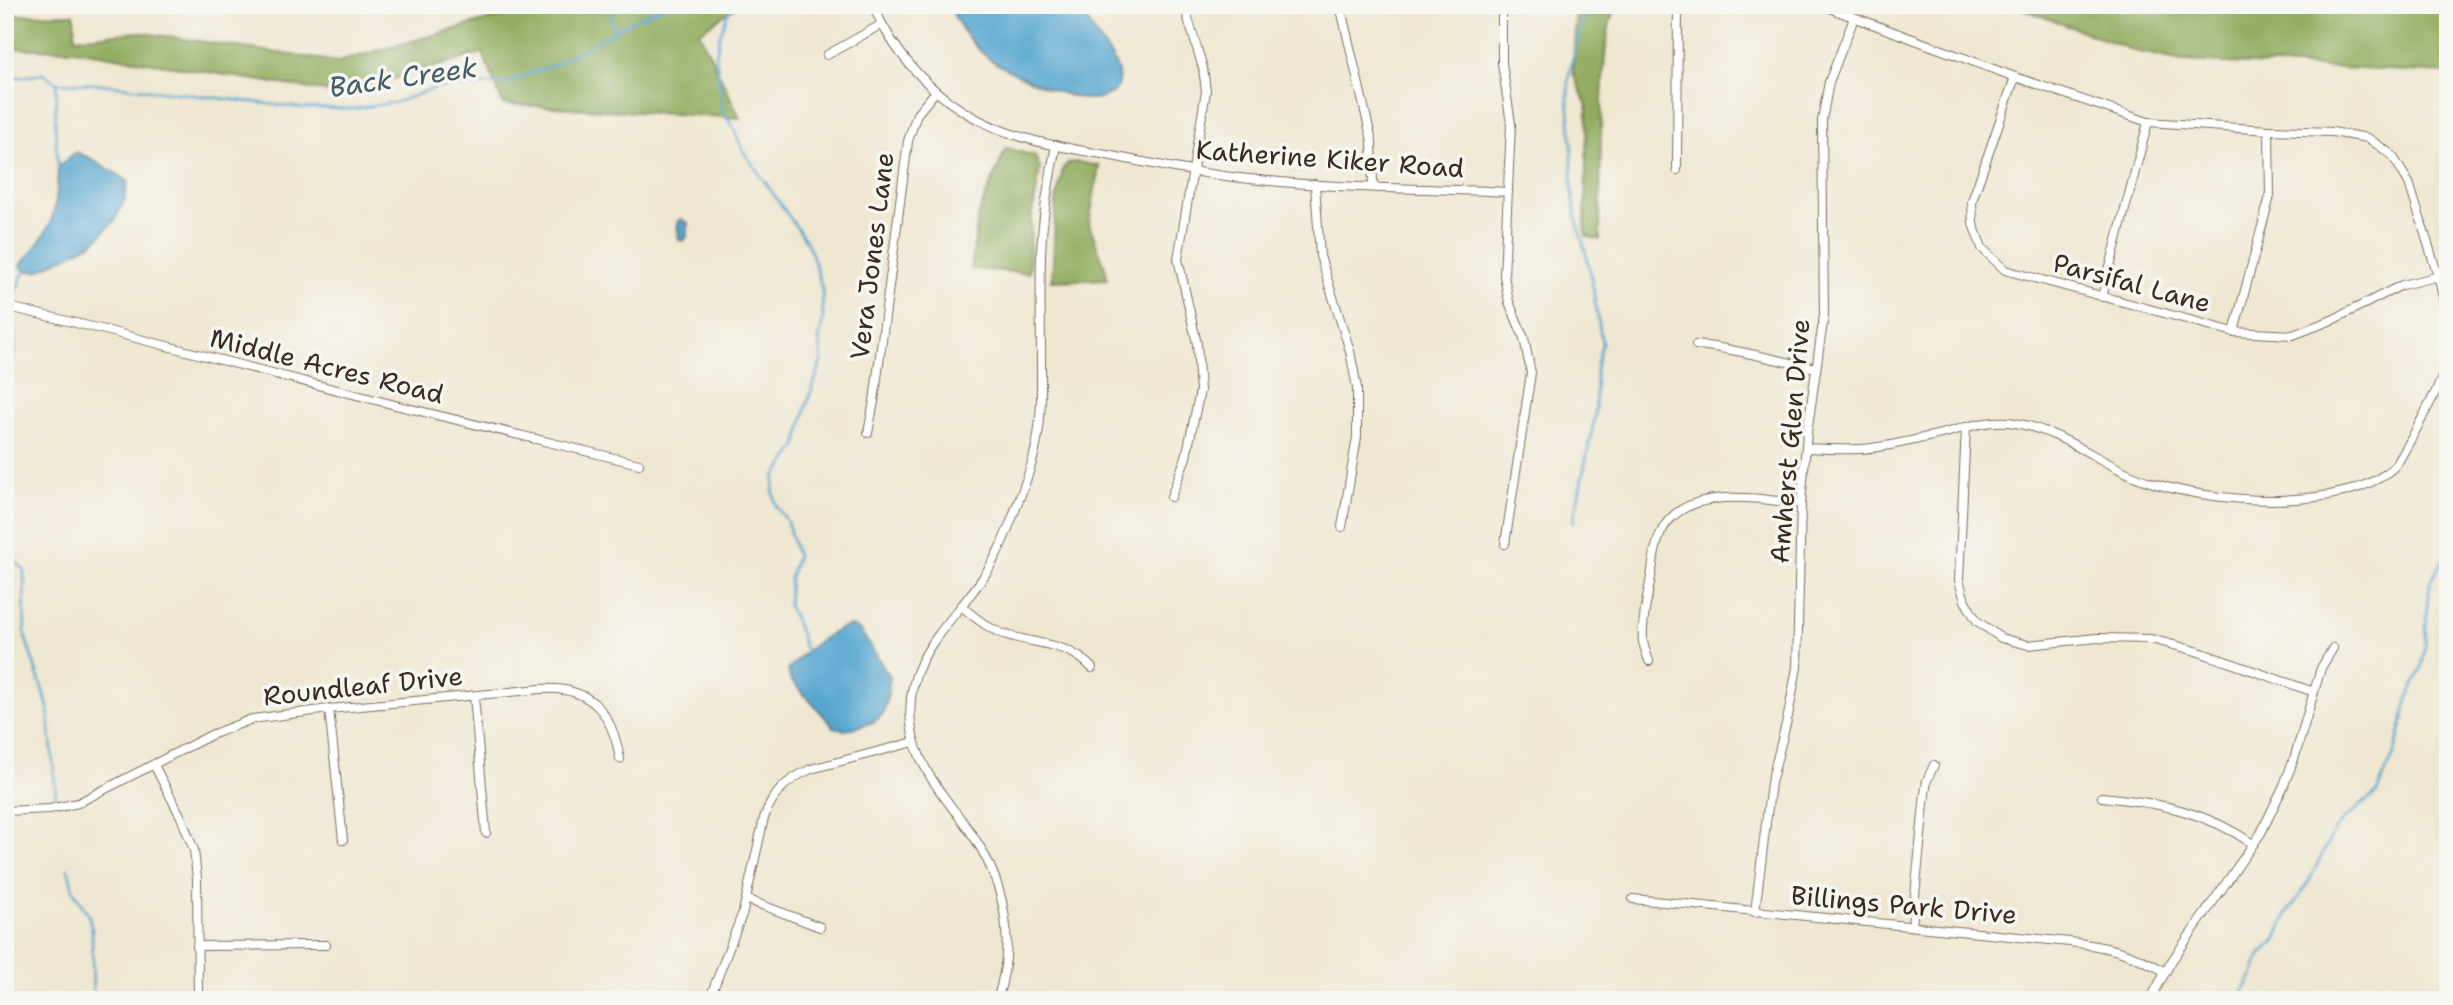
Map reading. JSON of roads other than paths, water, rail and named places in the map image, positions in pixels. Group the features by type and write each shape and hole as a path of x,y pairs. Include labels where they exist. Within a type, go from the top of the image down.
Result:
{"street":[{"name":"Katherine Kiker Road","path":"873,5 902,54 936,91 955,106 1001,131 1056,145 1192,171 1262,180 1508,192"},
{"path":"1171,498 1186,457 1200,391 1197,344 1178,259 1206,91 1203,68 1184,5"},
{"path":"1340,5 1372,141 1373,186"},
{"path":"1502,5 1502,63 1511,124 1506,291 1524,338 1531,373 1505,544"},
{"path":"1676,170 1678,5"},
{"path":"1821,5 2015,77 2148,122 2332,132 2368,138 2392,155 2409,183 2443,275 2448,332"},
{"name":"Amherst Glen Drive","path":"1755,912 1771,783 1797,667 1801,504 1824,315 1822,120 1829,82 1854,18"},
{"path":"827,55 882,24"},
{"name":"Parsifal Lane","path":"2015,77 1972,201 1973,224 1982,248 2005,270 2234,332 2292,335 2332,320 2402,285 2443,275"},
{"name":"Vera Jones Lane","path":"868,433 908,141 918,114 936,91"},
{"path":"2102,297 2148,122"},
{"path":"2234,332 2270,196 2269,130"},
{"path":"997,1000 1004,975 1007,942 1006,920 998,884 982,848 925,769 914,742 911,708 916,673 932,642 979,583 1004,540 1034,458 1041,408 1042,239 1045,202 1056,145"},
{"path":"1315,184 1320,256 1350,351 1357,388 1357,436 1342,527"},
{"name":"Middle Acres Road","path":"5,306 639,464"},
{"path":"1696,345 1718,346 1816,368"},
{"path":"1806,448 1862,449 1988,422 2012,422 2039,428 2080,447 2121,471 2150,483 2186,492 2261,500 2332,496 2372,482 2397,464 2442,377 2448,346"},
{"path":"1966,427 1959,580 1965,601 1977,621 2001,638 2028,645 2097,638 2151,639 2196,651 2314,692"},
{"path":"1649,661 1643,640 1649,588 1658,538 1671,518 1691,504 1710,498 1763,499 1801,504"},
{"path":"961,606 993,630 1069,650 1083,658 1092,668"},
{"path":"2150,1000 2253,844 2284,786 2322,668 2333,648"},
{"name":"Roundleaf Drive","path":"5,811 50,809 78,803 236,724 270,715 541,689 568,690 597,705 610,722 620,758"},
{"path":"474,696 486,833"},
{"path":"330,709 343,840"},
{"path":"709,1000 730,949 746,899 768,805 781,787 795,776 811,769 914,742"},
{"path":"154,765 181,817 194,850 198,1000"},
{"path":"1912,926 1924,794 1934,765"},
{"path":"2102,797 2173,807 2201,815 2253,844"},
{"path":"746,899 820,927"},
{"name":"Billings Park Drive","path":"1633,899 2111,947 2143,959 2166,972"},
{"path":"197,946 326,945"}],"water":[{"path":"957,5 1083,5 1086,17 1117,68 1116,90 1101,98 1081,98 1055,91 1012,72 991,60 969,39 955,17 954,10"},
{"path":"76,152 128,181 124,201 115,220 93,243 38,271 26,271 20,266 40,241 51,221 56,199 58,167"},
{"path":"681,219 688,223 684,241 679,240 677,222"},
{"path":"852,626 865,638 890,677 882,715 874,722 845,730 834,727 790,679 788,670 826,637"}],"waterway":[{"path":"607,5 615,30"},
{"name":"Back Creek","path":"5,79 44,74 57,83 102,84 302,108 353,109 397,102 435,88 506,83 558,63 632,21 667,5"},
{"path":"731,5 719,38 716,56 723,112 744,152 806,241 822,289 823,319 819,339 822,359 806,407 797,446 775,477 773,491 776,506 787,521 797,556 790,577 788,605 809,654"},
{"path":"1573,522 1595,417 1596,368 1602,343 1589,265 1576,217 1568,99 1569,74 1580,27 1591,5"},
{"path":"57,83 55,123 58,167"},
{"path":"15,292 26,268"},
{"path":"5,432 8,405 6,383 15,349 12,312"},
{"path":"2240,1000 2253,976 2260,955 2276,940 2288,912 2306,887 2334,831 2346,817 2379,791 2396,749 2408,698 2422,665 2428,594 2432,580 2448,554"},
{"path":"5,559 17,563 24,570 25,636 48,707 56,796"},
{"path":"68,869 74,892 88,914 92,930 93,1000"}]}
